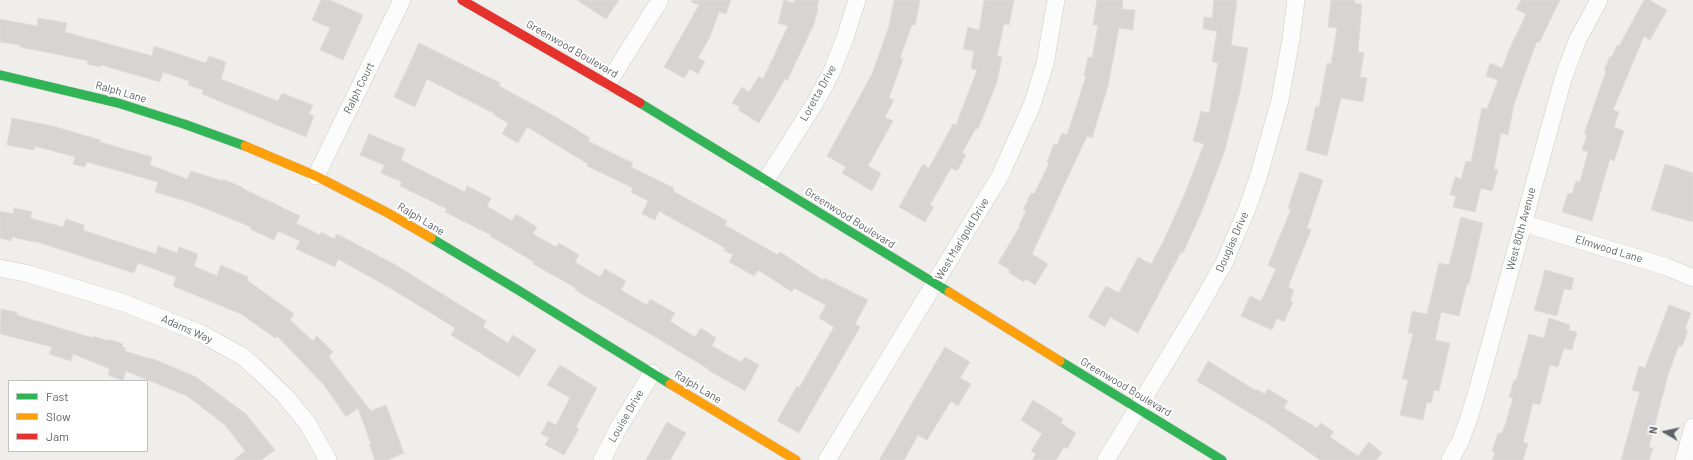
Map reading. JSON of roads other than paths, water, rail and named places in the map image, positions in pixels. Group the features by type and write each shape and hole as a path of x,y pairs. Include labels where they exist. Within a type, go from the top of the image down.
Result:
{"street":[{"name":"Ralph Court","path":"316,176 402,0"},
{"name":"Greenwood Boulevard","path":"462,0 608,83 1222,460"},
{"path":"608,83 660,0"},
{"name":"Loretta Drive","path":"766,180 814,103 830,73 845,38 857,0"},
{"name":"West Marigold Drive","path":"827,460 1000,176 1032,105 1044,64 1056,0"},
{"name":"Douglas Drive","path":"1106,460 1198,309 1221,268 1247,210 1258,178 1280,100 1291,39 1296,0"},
{"name":"West 80th Avenue","path":"1450,460 1460,442 1468,421 1563,79 1577,41 1599,0"},
{"name":"Ralph Lane","path":"0,75 118,103 169,119 242,145 316,176 388,213 518,290 796,460"},
{"name":"Elmwood Lane","path":"1523,223 1638,257 1693,278"},
{"name":"Adams Way","path":"0,268 29,274 124,303 202,334 242,356 285,396 308,424 328,460"},
{"name":"Louise Drive","path":"602,460 619,427 652,373"},
{"path":"1684,460 1693,427"}]}
